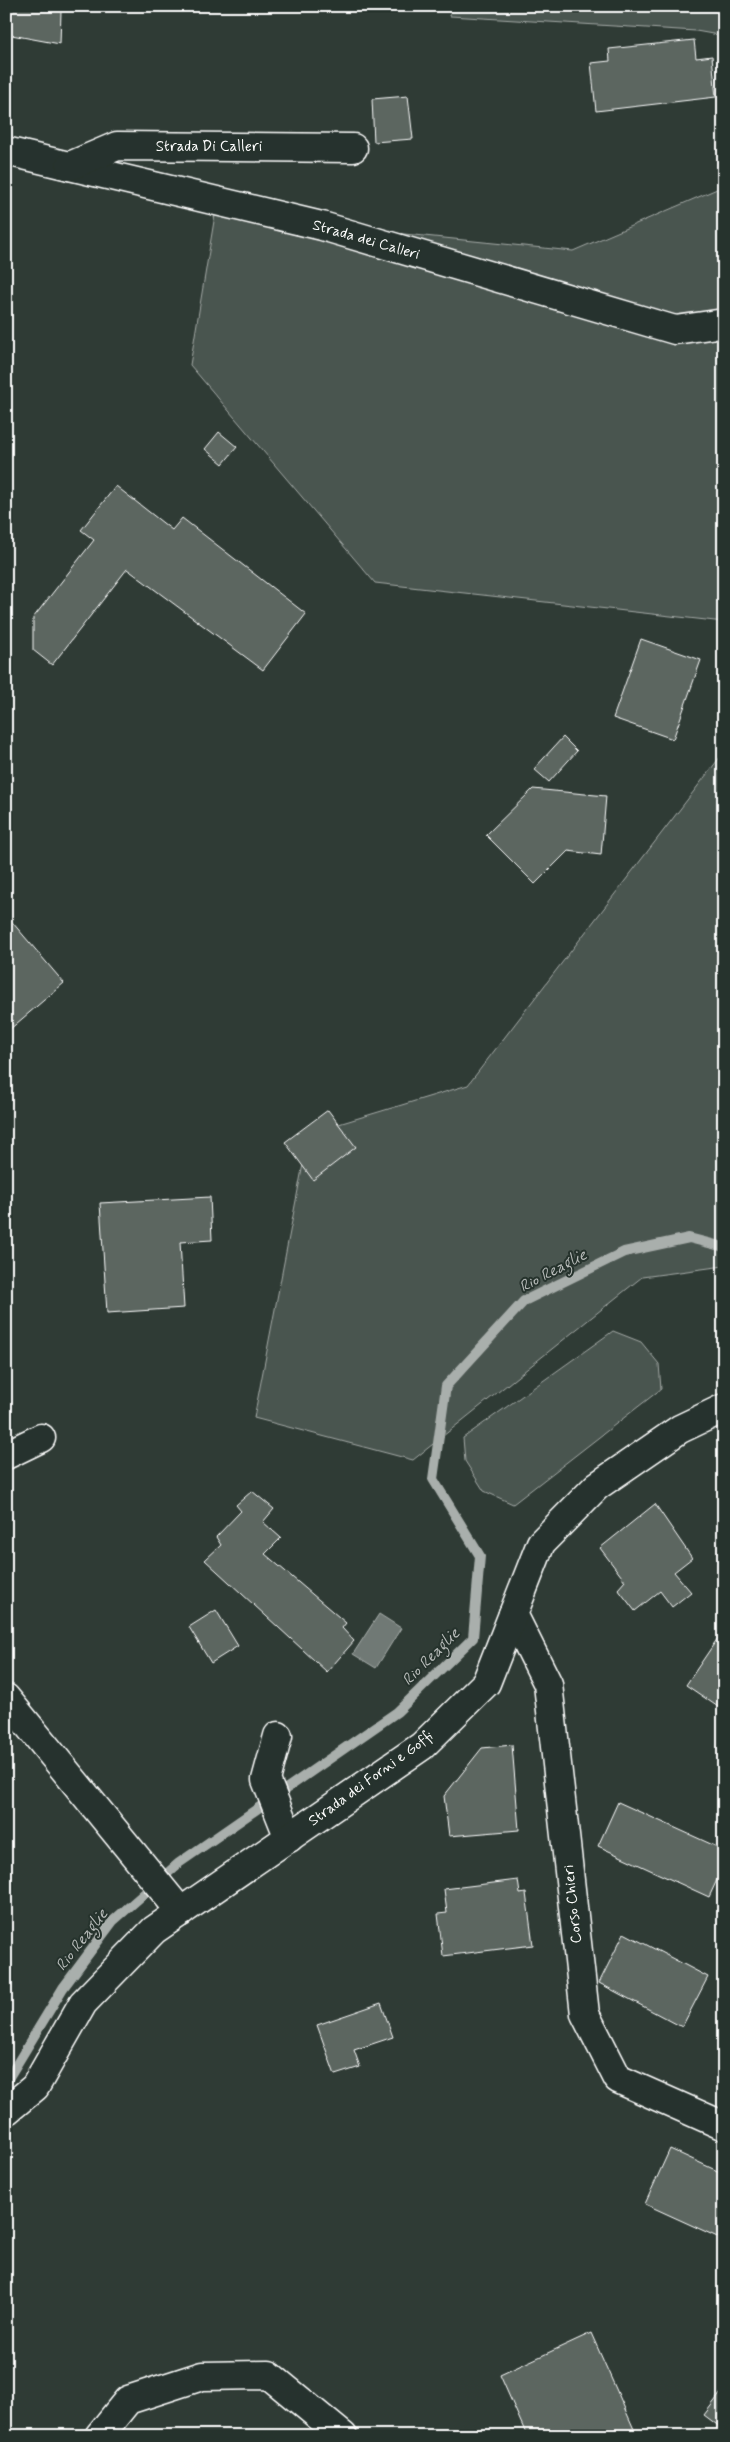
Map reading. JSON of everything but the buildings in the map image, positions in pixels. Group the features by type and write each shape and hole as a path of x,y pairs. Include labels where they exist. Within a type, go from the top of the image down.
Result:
{"street":[{"name":"Strada Di Calleri","path":"70,166 117,146 353,148"},
{"name":"Strada dei Calleri","path":"6,151 322,226 675,330 724,323"},
{"name":"Strada dei Forni e Goffi","path":"6,2111 35,2087 83,2004 154,1930 174,1903 284,1827 422,1746 486,1683 541,1543 597,1486 680,1429 724,1408"},
{"path":"6,1455 41,1438"},
{"name":"Corso Chieri","path":"512,1614 548,1684 585,2014 618,2079 724,2126"},
{"path":"6,1698 174,1903"},
{"path":"278,1736 266,1780 284,1827"},
{"path":"100,2436 128,2400 202,2376 269,2375 343,2436"}],"shaded area":[{"path":"451,6 724,6 724,36 696,31 450,16"},
{"path":"724,186 724,622 375,583 190,365 215,215 573,251"},
{"path":"724,752 724,1266 642,1277 413,1460 254,1418 309,1133 468,1085"},
{"path":"613,1331 641,1342 659,1364 661,1389 513,1504 484,1491 465,1461 463,1438"},
{"path":"379,1614 401,1628 376,1668 353,1654"}],"waterway":[{"name":"Rio Reaglie","path":"6,2082 63,1988 113,1921 179,1863 397,1712 473,1638 480,1556 433,1479 446,1386 524,1301 624,1252 689,1238 724,1247"}]}
